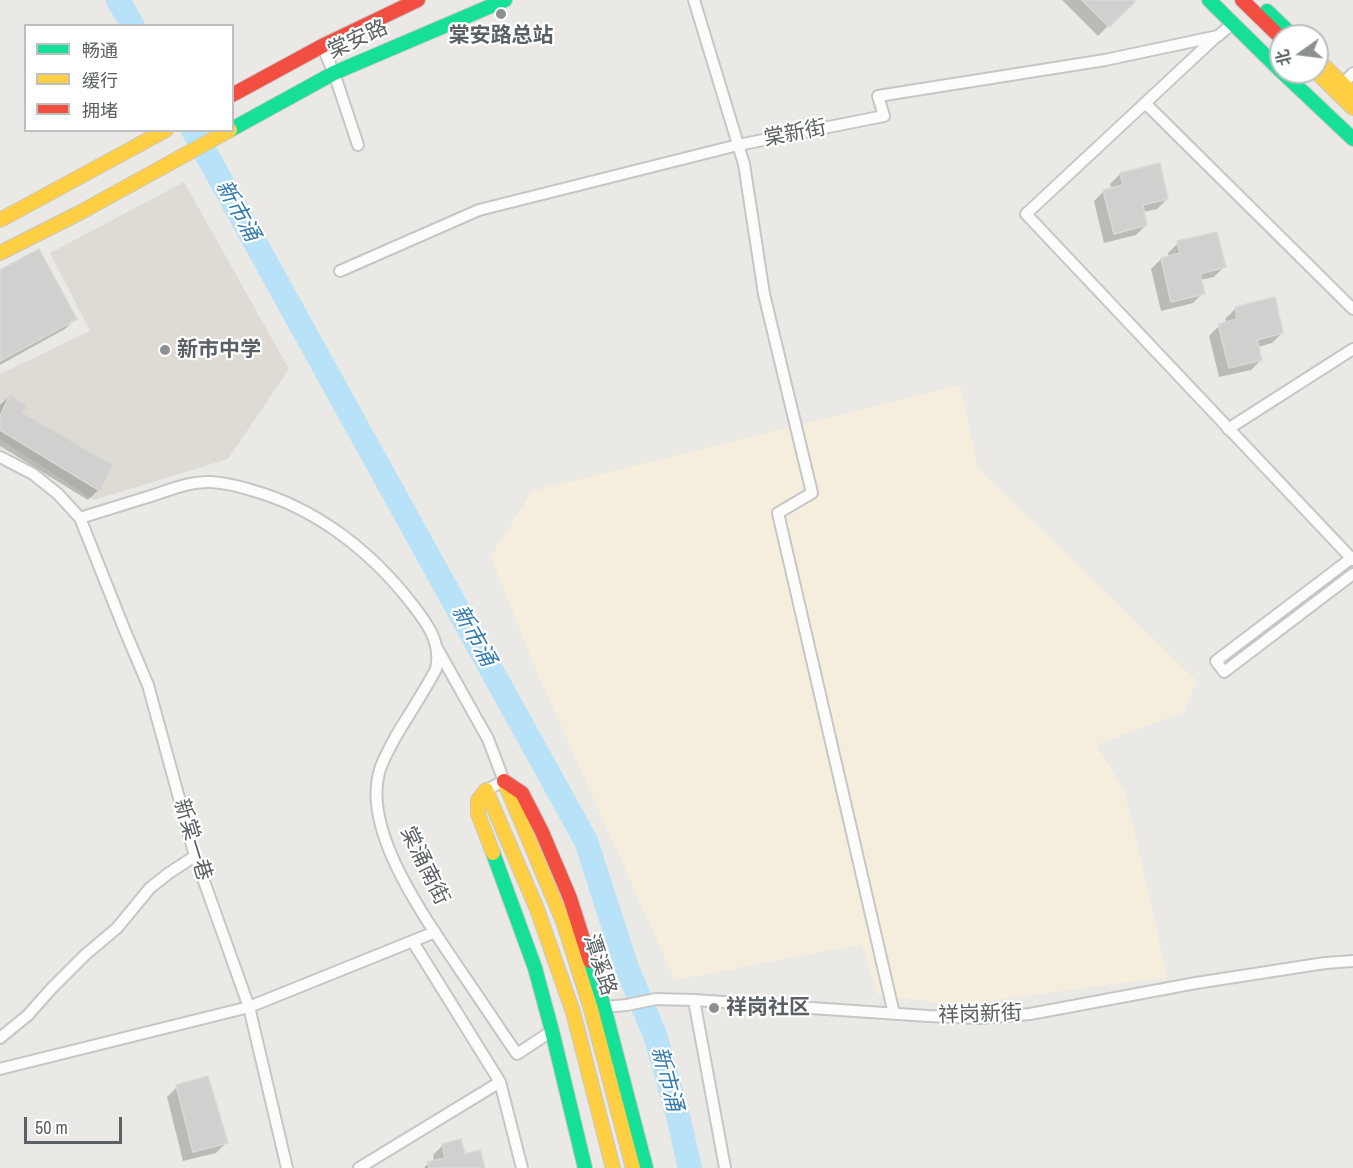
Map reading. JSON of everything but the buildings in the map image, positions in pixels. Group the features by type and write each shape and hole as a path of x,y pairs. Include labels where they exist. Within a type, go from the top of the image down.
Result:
{"main road":[{"name":"棠安路","path":"234,94 322,46 418,0"},
{"name":"棠安路","path":"234,128 334,74 506,0"},
{"path":"1209,0 1269,59"},
{"path":"1242,0 1269,26"},
{"path":"1256,0 1281,24"},
{"path":"1329,71 1353,94"},
{"path":"1295,84 1353,140"},
{"path":"1328,84 1353,108"},
{"path":"0,219 162,132"},
{"name":"棠安路","path":"0,253 81,212 227,132"},
{"path":"504,781 522,793 542,832 570,898 604,1006 646,1168"},
{"name":"潭溪路","path":"504,781 563,921 591,1009 633,1168"},
{"path":"486,790 478,800 478,814 535,968 585,1168"},
{"name":"潭溪路","path":"486,790 537,909 573,1012 613,1168"}],"street":[{"path":"694,0 744,164 764,294 812,494 778,513 894,1014"},
{"name":"棠新街","path":"340,271 478,210 738,145 884,117 878,96 1106,60 1218,36 1232,24"},
{"path":"1218,36 1026,214 1352,558 1216,661 1224,672 1353,574"},
{"path":"322,46 358,145"},
{"path":"1343,84 1353,73"},
{"path":"1145,103 1353,309"},
{"path":"1228,429 1353,349"},
{"path":"0,457 33,474 80,518 200,482 221,483 265,494 294,506 325,524 365,553 394,582 431,632 488,739 504,781 486,790"},
{"name":"新棠一巷","path":"80,518 148,685 195,856 249,1007 287,1168"},
{"name":"棠涌南街","path":"437,647 436,669 388,750 376,784 379,816 388,848 410,893 517,1054 552,1031"},
{"path":"0,1038 28,1015 85,955 117,928 150,888 195,856"},
{"path":"0,1069 249,1007 435,932"},
{"path":"413,942 500,1082 522,1168"},
{"name":"祥岗新街","path":"604,1006 627,1005 656,999 694,1000 979,1018 1052,1010 1196,983 1325,963 1353,961"},
{"path":"694,1000 724,1168"},
{"path":"359,1168 500,1082"}],"shaded area":[{"name":"新市中学","path":"184,182 289,369 228,459 94,500 0,439 0,374 90,331 50,253"},
{"path":"960,385 978,468 1197,681 1183,712 1096,745 1124,790 1167,977 957,1005 878,995 862,944 675,980 538,674 491,557 532,491"}],"waterway":[{"name":"新市涌","path":"118,0 132,24"},
{"name":"新市涌","path":"194,132 586,841 627,968 655,1035 690,1168"}],"traffic: fast":[{"path":"234,128 334,73 505,0"},
{"path":"1209,0 1269,59"},
{"path":"1267,11 1281,24"},
{"path":"1295,84 1353,139"},
{"path":"493,853 535,968 585,1168"},
{"path":"590,961 646,1168"}],"traffic: slow":[{"path":"1329,71 1353,94"},
{"path":"1328,84 1353,108"},
{"path":"0,220 162,132"},
{"path":"0,253 81,212 226,132"},
{"path":"504,781 563,921 591,1009 633,1168"},
{"path":"493,853 478,814 478,800 486,790 537,909 573,1012 613,1168"}],"traffic: jam":[{"path":"234,94 324,45 418,0"},
{"path":"1242,0 1269,26"},
{"path":"504,781 522,793 542,832 570,898 590,961"}],"place":[{"name":"棠安路总站","path":"501,14"},
{"name":"新市中学","path":"165,350"},
{"name":"祥岗社区","path":"714,1008"}]}
